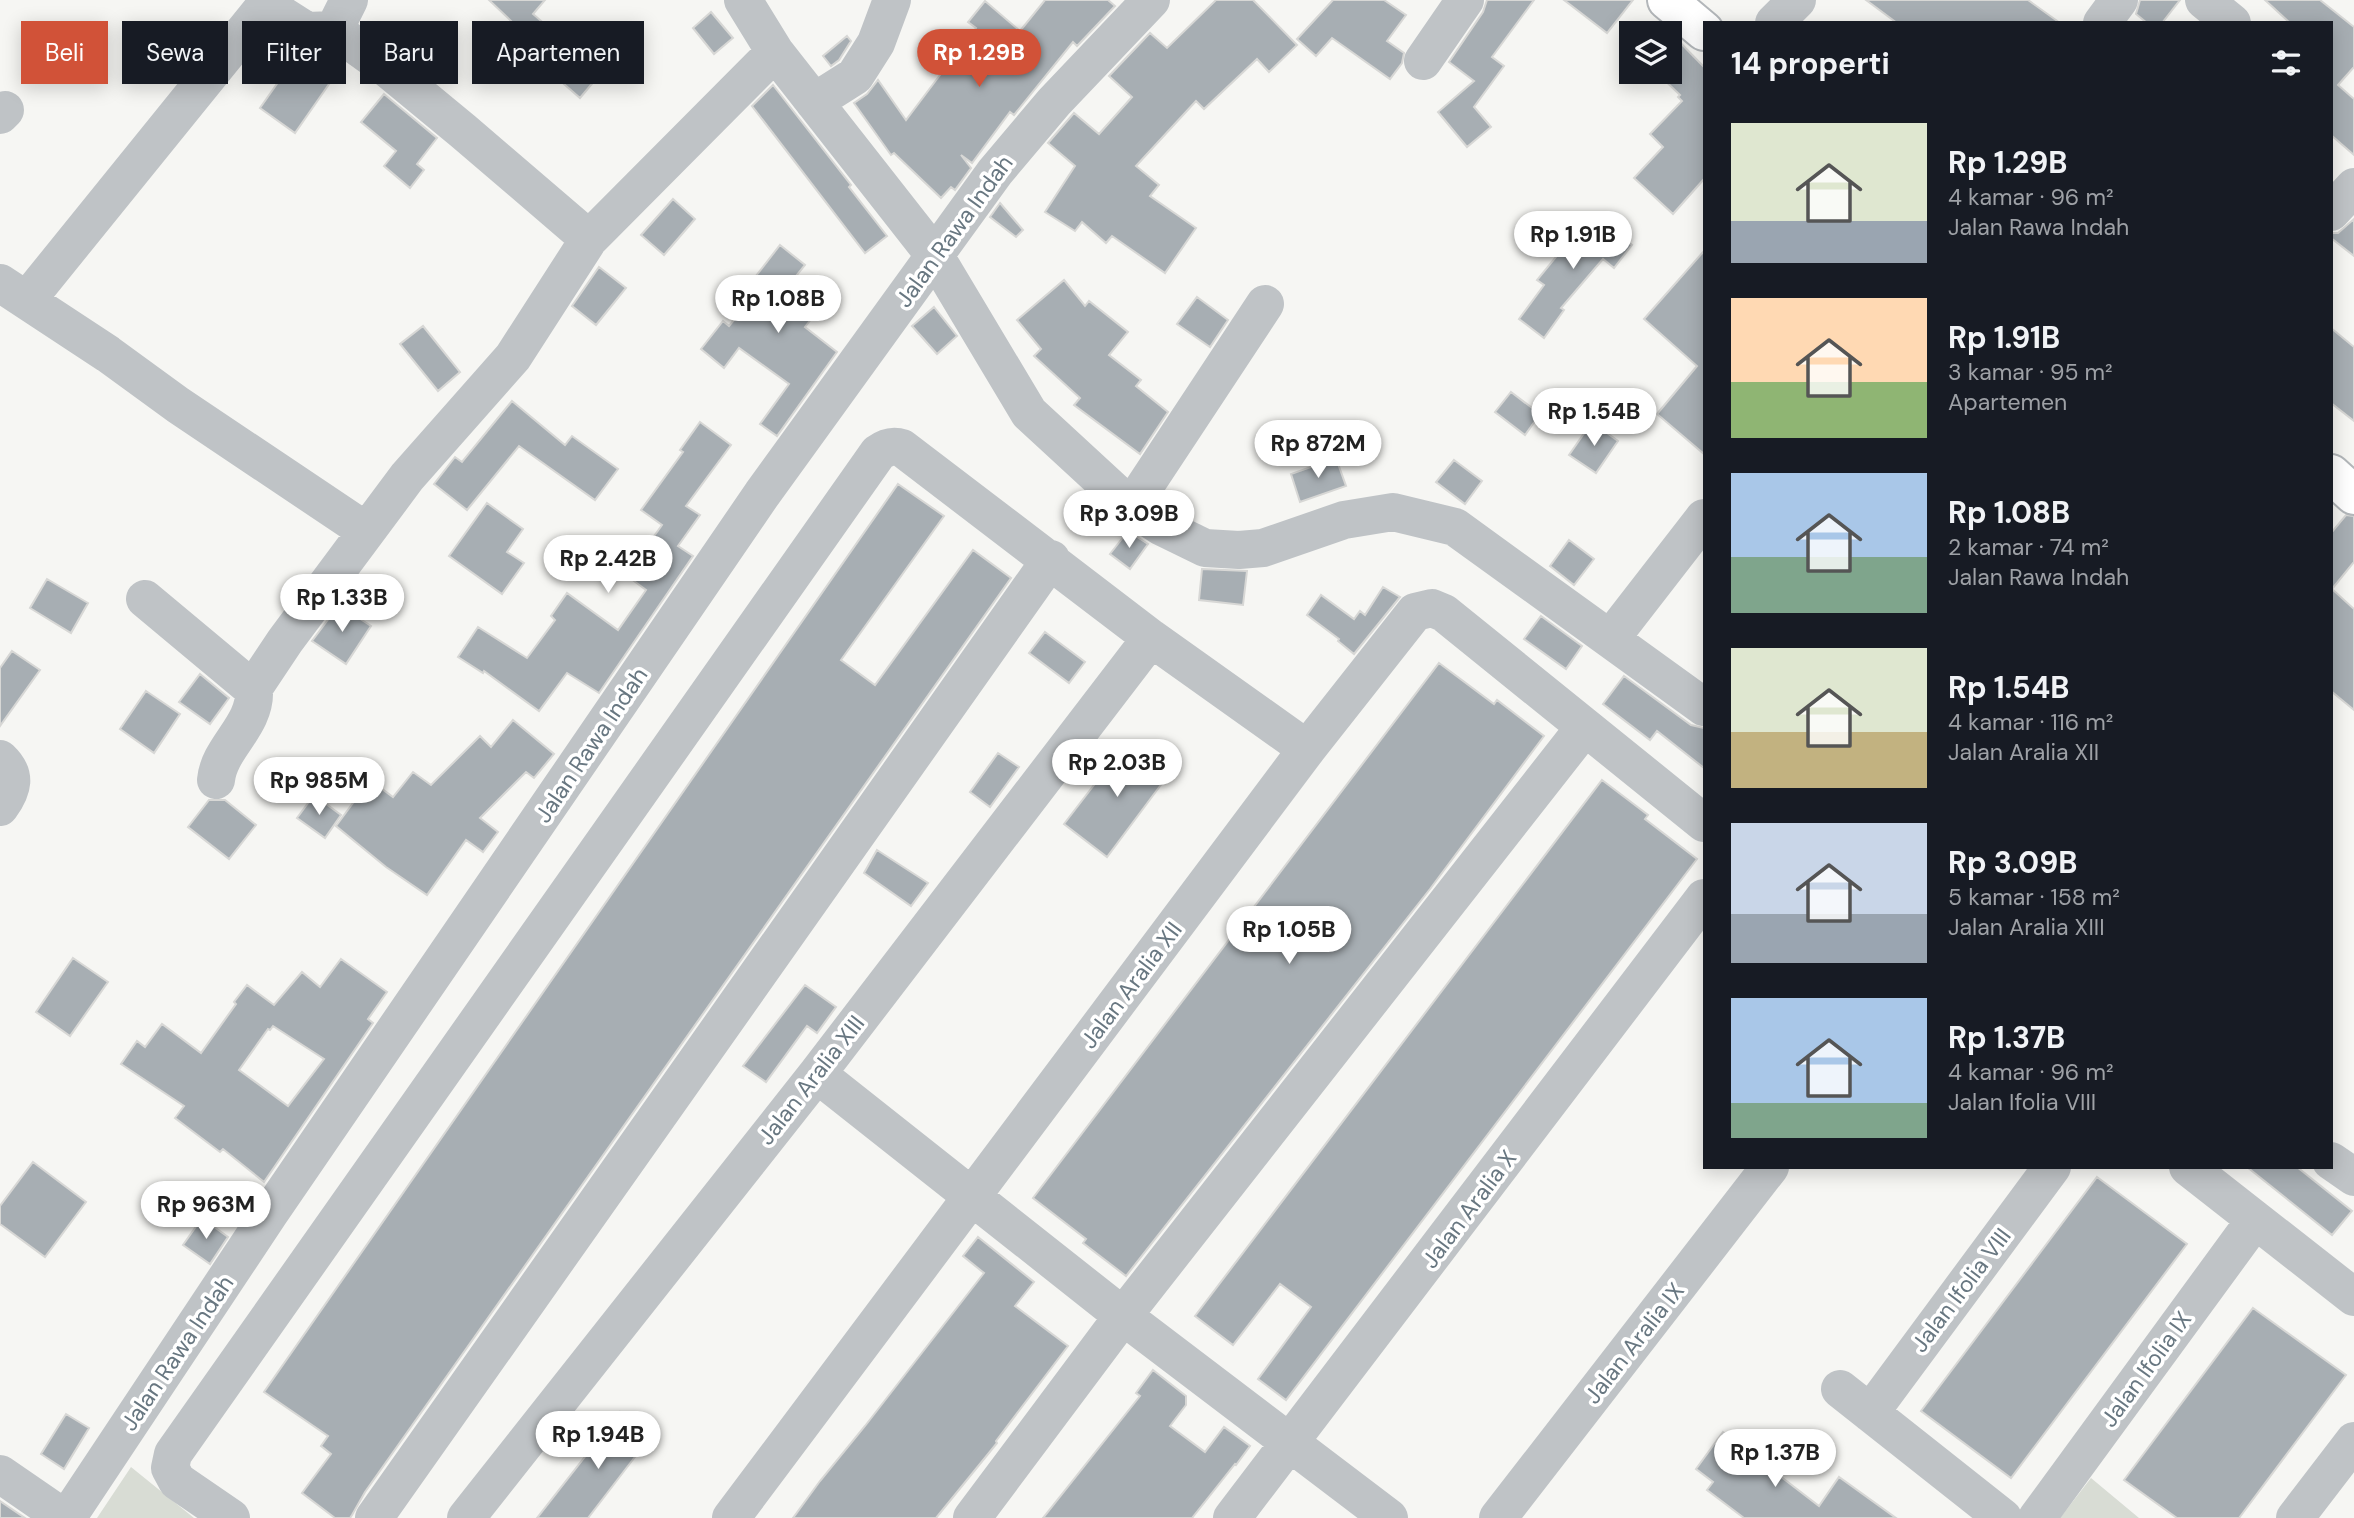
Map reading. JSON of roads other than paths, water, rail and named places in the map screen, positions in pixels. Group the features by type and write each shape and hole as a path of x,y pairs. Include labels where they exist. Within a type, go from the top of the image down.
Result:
{"main road":[{"path":"1667,0 1703,30"},
{"path":"2333,476 2354,495"}],"street":[{"path":"743,0 775,52 935,256 1029,413 1131,506 1162,527 1205,548 1227,550 1263,548 1344,520 1393,512 1455,527 1703,706"},
{"path":"814,102 855,76 876,43 892,0"},
{"name":"Jalan Rawa Indah","path":"66,1518 269,1214 754,505 995,172 1037,122 1151,0"},
{"path":"1423,61 1465,0"},
{"path":"1776,21 1797,0"},
{"path":"2103,21 2119,0"},
{"path":"2204,0 2230,21"},
{"path":"366,531 13,292 260,12 274,10 307,31 342,15 383,65 589,239"},
{"path":"216,780 218,769 246,724 254,699 253,689 285,641 407,477 513,357 589,239 775,52"},
{"path":"2333,210 2354,187"},
{"path":"1131,506 1265,304"},
{"path":"231,1518 177,1481 170,1468 173,1454 878,453 895,446 902,447 1152,638 1307,749"},
{"path":"1611,638 1703,519"},
{"path":"374,1518 1051,559"},
{"path":"145,599 253,689"},
{"name":"Jalan Aralia XII","path":"731,1518 1307,749 1415,612 1432,608 1444,613 1703,822"},
{"name":"Jalan Aralia XIII","path":"466,1518 817,1074 1152,638"},
{"path":"972,1518 1123,1316 1584,728"},
{"path":"0,760 10,770 12,786 0,807"},
{"name":"Jalan Aralia X","path":"1232,1518 1292,1443 1703,899"},
{"path":"817,1074 1123,1316 1389,1518"},
{"path":"2333,1162 2354,1177"},
{"name":"Jalan Aralia IX","path":"1498,1518 1768,1169"},
{"name":"Jalan Ifolia VIII","path":"1870,1413 2051,1169"},
{"path":"2191,1169 2354,1297"},
{"name":"Jalan Ifolia IX","path":"2037,1518 2255,1220"},
{"path":"1840,1389 2003,1518"},
{"path":"2295,1518 2354,1441"},
{"path":"0,1474 66,1518"}]}
